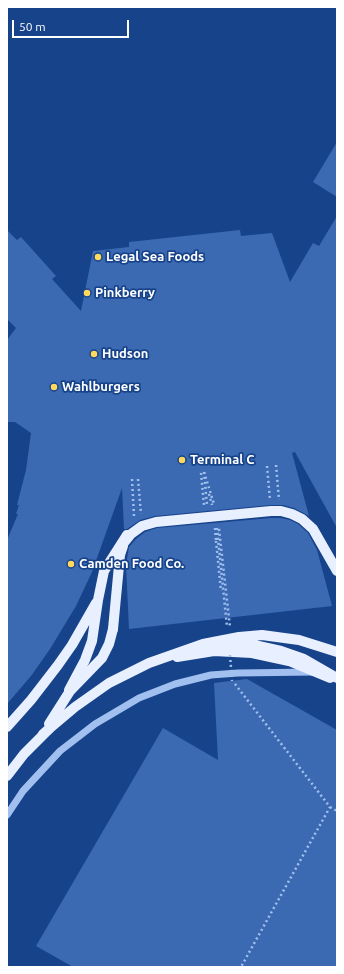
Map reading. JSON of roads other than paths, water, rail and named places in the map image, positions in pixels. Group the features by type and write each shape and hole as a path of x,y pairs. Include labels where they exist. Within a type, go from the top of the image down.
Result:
{"main road":[{"path":"43,735 87,656 94,631 104,571 128,532 138,527 156,522 275,509 292,514 309,524 316,532 337,572"},
{"path":"43,735 70,690 96,665 109,644 112,633 120,555 123,544 138,527"},
{"path":"325,550 337,563"},
{"path":"7,727 31,700 58,665 72,645 98,600"},
{"path":"43,735 75,707 109,683 149,663 203,644 239,636 262,635 299,640 337,652"},
{"path":"203,644 254,645 281,650 304,659 337,678"},
{"path":"7,775 23,754 70,711 107,685 137,669 172,658 214,651 246,652 280,659 317,672 337,682"}],"lane":[{"path":"7,814 23,791 60,751 95,724 139,698 175,684 211,675 238,673 317,672"}],"place":[{"name":"Legal Sea Foods","path":"98,257"},
{"name":"Pinkberry","path":"87,293"},
{"name":"Hudson","path":"94,354"},
{"name":"Wahlburgers","path":"54,387"},
{"name":"Terminal C","path":"182,460"},
{"name":"Camden Food Co.","path":"71,564"}]}
